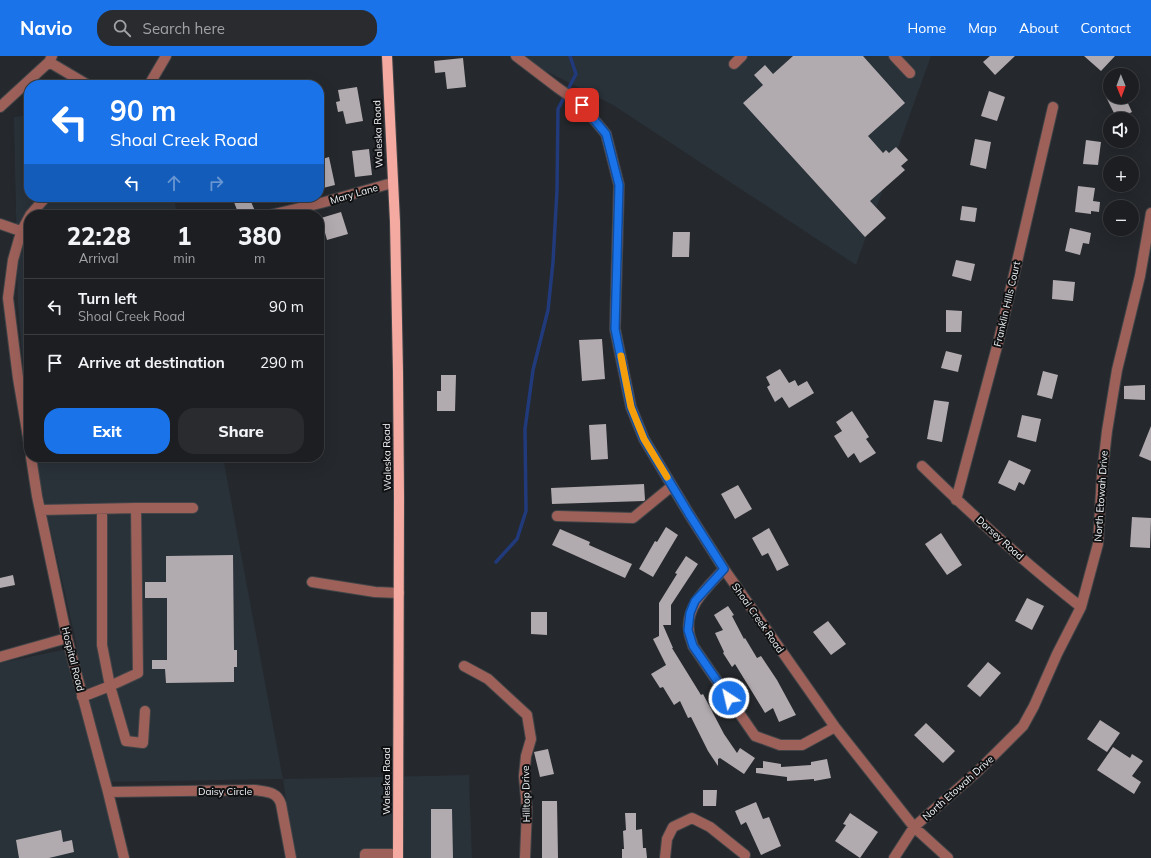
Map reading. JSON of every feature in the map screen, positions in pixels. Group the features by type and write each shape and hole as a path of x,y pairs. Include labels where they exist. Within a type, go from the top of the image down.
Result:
{"main road":[{"name":"Waleska Road","path":"387,56 395,222 398,372 398,856"}],"street":[{"path":"152,80 166,56"},
{"name":"Shoal Creek Road","path":"516,56 582,105 606,134 619,185 615,329 631,407 644,439 724,569 834,727 914,827 948,858"},
{"path":"734,64 742,56"},
{"path":"894,56 910,73"},
{"path":"29,80 51,59 81,80"},
{"path":"0,107 24,84"},
{"name":"Franklin Hills Court","path":"956,500 999,339 1053,107"},
{"name":"Mary Lane","path":"291,210 321,203 392,182"},
{"path":"35,210 42,202"},
{"name":"North Etowah Drive","path":"894,858 914,827 978,771 1023,726 1081,607 1098,544 1102,475 1107,431 1117,370 1140,276 1151,213"},
{"path":"0,224 24,233"},
{"path":"24,235 13,260 8,298 24,413"},
{"name":"Hospital Road","path":"32,462 40,510 67,638 124,858"},
{"name":"Dorsey Road","path":"922,466 956,500 1050,583 1081,607"},
{"path":"557,516 633,518 672,486"},
{"path":"82,697 138,673 136,508"},
{"path":"40,510 193,508"},
{"path":"102,509 102,644 110,686 126,741 143,743 145,711"},
{"path":"724,569 695,601 690,613 688,630 693,646 755,736 780,745 802,745 834,727"},
{"path":"312,582 375,592 398,593"},
{"path":"0,657 67,638"},
{"name":"Hilltop Drive","path":"464,666 488,679 527,715 531,739 526,756 524,776 526,809 525,858"},
{"name":"Daisy Circle","path":"108,792 254,790 272,792 279,798 281,804 291,858"},
{"path":"665,858 667,839 673,827 692,818 710,827 745,855"},
{"path":"366,858 365,854 398,856"}],"shaded area":[{"path":"516,56 931,56 856,265 613,105"},
{"path":"24,116 24,202 175,202 176,210 24,210 24,376 18,305 14,117"},
{"path":"35,462 224,462 283,779 103,782 126,858 0,858 0,663 77,647"},
{"path":"469,775 472,858 294,858 283,779"}],"building":[{"path":"793,56 863,56 905,103 868,136 883,153 886,150 889,153 896,147 908,160 901,166 905,170 870,201 886,218 865,237 743,103 763,85 754,75 765,65 773,74"},
{"path":"990,56 1015,56 995,75 983,62"},
{"path":"1084,56 1115,56 1101,71"},
{"path":"463,58 466,87 447,89 445,72 435,73 434,61"},
{"path":"357,87 363,121 346,124 343,111 338,112 336,102 340,101 338,90"},
{"path":"989,91 1005,97 997,121 981,116"},
{"path":"1110,104 1128,104 1132,112 1114,112"},
{"path":"975,139 991,142 986,169 970,165"},
{"path":"1086,140 1101,142 1098,165 1083,164"},
{"path":"369,149 372,175 355,177 352,151"},
{"path":"329,157 335,185 324,188 324,158"},
{"path":"1078,186 1095,188 1093,201 1100,202 1099,212 1091,211 1091,214 1075,212"},
{"path":"234,202 251,202 255,210 237,210"},
{"path":"962,206 977,208 975,222 960,220"},
{"path":"341,212 348,234 327,240 324,229 324,217"},
{"path":"1070,228 1091,233 1089,244 1083,243 1080,255 1065,251"},
{"path":"673,232 690,232 689,257 672,257"},
{"path":"956,260 975,264 971,281 952,276"},
{"path":"1053,280 1075,282 1073,301 1052,299"},
{"path":"946,310 962,311 961,332 946,332"},
{"path":"602,339 605,379 582,381 579,340"},
{"path":"946,351 962,355 958,372 941,368"},
{"path":"780,369 789,383 795,380 798,386 807,381 814,393 789,408 782,397 775,402 767,387 770,385 766,377"},
{"path":"1043,371 1058,375 1052,399 1037,395"},
{"path":"441,375 456,375 455,411 437,411 437,391 441,391"},
{"path":"1145,385 1145,400 1124,399 1124,386"},
{"path":"934,400 949,402 942,442 927,439"},
{"path":"852,411 869,437 866,439 876,453 860,463 854,453 848,458 834,436 842,431 836,422"},
{"path":"1022,415 1041,419 1036,442 1017,437"},
{"path":"606,424 608,459 591,460 589,425"},
{"path":"1151,426 1151,461 1139,456"},
{"path":"1009,460 1031,470 1024,485 1019,482 1015,491 998,483"},
{"path":"644,484 644,501 552,504 551,488"},
{"path":"738,485 752,509 735,519 721,494"},
{"path":"1132,517 1151,518 1150,548 1130,547"},
{"path":"666,527 678,535 653,577 639,569 655,541 657,542"},
{"path":"769,528 789,565 777,571 768,553 762,556 752,538"},
{"path":"560,529 590,542 589,545 632,564 625,578 552,545"},
{"path":"941,533 962,565 947,575 925,544"},
{"path":"233,555 234,650 237,650 237,667 234,667 234,682 166,683 165,669 152,669 152,660 167,660 167,598 145,598 145,582 166,582 166,556"},
{"path":"686,556 698,564 671,605 671,625 663,625 672,648 701,695 703,694 724,734 737,753 740,748 755,758 744,774 720,758 718,759 718,766 708,751 691,717 688,718 680,701 674,705 663,687 660,688 651,674 666,665 653,639 659,636 659,603"},
{"path":"13,575 15,585 0,588 0,578"},
{"path":"1027,598 1044,606 1032,630 1015,621"},
{"path":"728,606 734,615 732,616 744,639 745,638 757,658 761,656 777,680 796,715 779,722 773,708 765,713 735,664 732,667 723,653 724,652 715,633 723,630 714,615"},
{"path":"531,612 547,612 547,635 531,634"},
{"path":"828,621 846,644 831,655 813,632"},
{"path":"988,662 1001,673 980,697 967,686"},
{"path":"1100,720 1120,733 1107,752 1087,739"},
{"path":"926,723 955,751 943,763 914,735"},
{"path":"1113,747 1130,758 1132,754 1143,761 1132,776 1141,782 1134,794 1097,770"},
{"path":"548,749 554,774 540,777 534,752"},
{"path":"827,759 831,778 814,781 814,779 787,781 787,777 756,773 756,768 763,768 763,761 781,764 781,767 811,765 811,762"},
{"path":"703,790 717,790 716,806 703,806"},
{"path":"542,801 557,801 558,858 542,858"},
{"path":"756,802 763,819 769,817 781,846 761,855 746,822 741,825 735,811"},
{"path":"431,809 452,809 453,858 431,858"},
{"path":"625,813 636,813 636,830 642,829 643,848 646,848 647,858 622,858 622,849 624,849 623,831 626,830"},
{"path":"850,813 878,832 860,858 835,841 846,825 843,824"},
{"path":"61,830 63,842 72,840 74,852 49,858 19,858 16,840"}],"waterway":[{"path":"496,562 517,539 526,511 525,429 533,370 548,310 553,262 557,190 558,109 576,74 570,56"}],"slow traffic":[{"path":"621,356 631,407 644,439 667,477"}],"route":[{"path":"582,105 606,134 619,185 615,329 631,407 644,439 724,569 695,601 690,613 688,630 693,646 729,698"}]}
